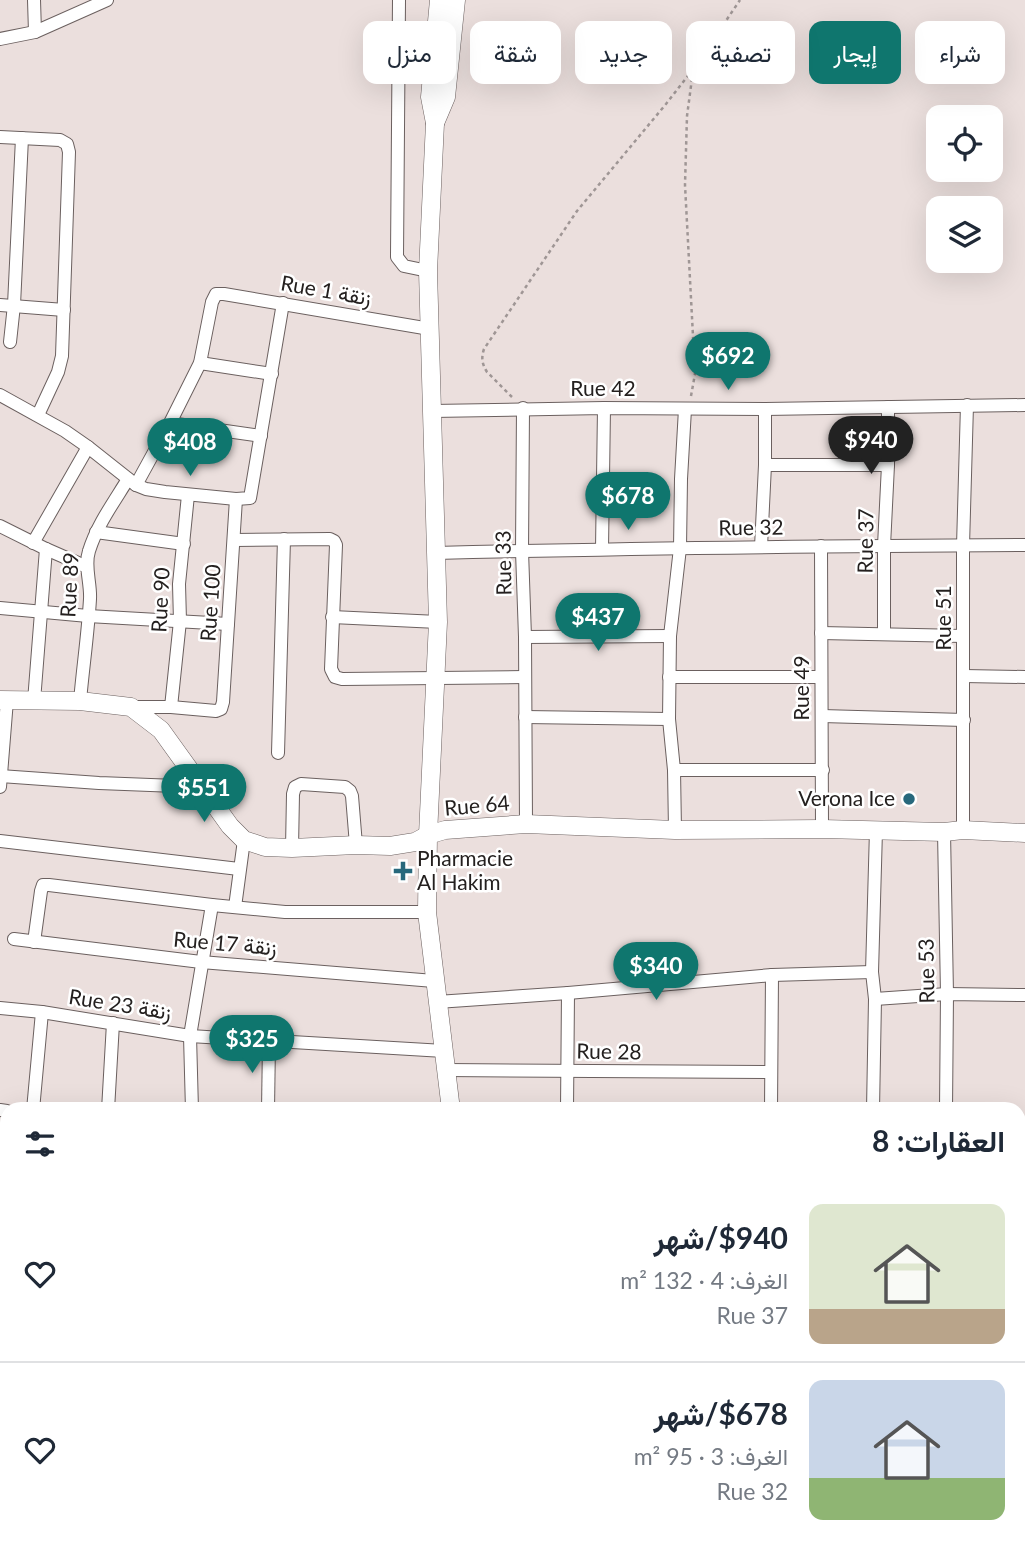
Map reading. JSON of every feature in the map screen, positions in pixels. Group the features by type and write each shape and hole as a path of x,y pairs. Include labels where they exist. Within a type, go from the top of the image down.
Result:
{"street":[{"path":"34,0 36,32"},
{"path":"0,39 36,32 107,0"},
{"path":"399,0 397,257 404,266 428,271"},
{"path":"439,0 430,97 435,123 428,271 438,622 427,912 450,1102"},
{"path":"435,123 446,97 456,0"},
{"path":"0,137 60,140 67,144 69,152 62,356 58,372 38,415"},
{"path":"10,342 22,138"},
{"name":"Rue 1 زنقة","path":"216,294 430,329"},
{"name":"Rue 89","path":"80,701 90,588 88,553 96,532 170,423 200,363 216,294"},
{"path":"0,395 38,415 88,447 132,482 146,489 188,495 250,498 283,303"},
{"path":"0,305 64,310"},
{"path":"200,363 272,374"},
{"name":"Rue 51","path":"963,830 963,545 967,405"},
{"name":"Rue 42","path":"432,411 1025,405"},
{"name":"Rue 37","path":"884,634 888,407"},
{"name":"Rue 33","path":"523,408 526,824"},
{"path":"602,549 604,408"},
{"path":"675,830 669,677 670,636 680,548 685,409"},
{"path":"761,547 765,409"},
{"path":"170,423 261,436"},
{"path":"33,543 88,447"},
{"path":"765,465 888,465"},
{"name":"Rue 90","path":"171,707 188,495"},
{"name":"Rue 100","path":"171,707 216,711 221,709 236,499"},
{"path":"0,526 46,550 87,567"},
{"path":"96,532 184,544"},
{"path":"234,540 334,541 331,669 335,677 524,677"},
{"path":"278,753 284,540"},
{"name":"Rue 32","path":"436,553 1025,545"},
{"name":"Rue 49","path":"821,546 822,829"},
{"path":"34,701 46,550"},
{"path":"0,608 228,624"},
{"path":"332,617 438,622"},
{"path":"821,633 963,636"},
{"path":"525,637 670,636"},
{"path":"964,676 1025,677"},
{"path":"669,677 821,677"},
{"path":"0,787 3,700 80,701 131,707 171,707"},
{"path":"131,707 161,730 220,813 244,840 235,907"},
{"path":"822,716 964,720"},
{"path":"525,717 669,719"},
{"path":"674,770 823,770"},
{"path":"0,776 202,787"},
{"path":"292,848 293,794 295,787 301,784 345,787 350,791 356,845"},
{"name":"Rue 64","path":"244,840 265,847 390,846 415,842 445,830 526,824 675,830 963,830 1025,833"},
{"path":"873,1102 875,999 872,972 876,830"},
{"name":"Rue 53","path":"944,832 946,1102"},
{"path":"0,841 239,869"},
{"path":"34,942 41,891 43,885 49,884 285,912 427,912"},
{"path":"192,1102 190,1036 212,905"},
{"name":"Rue 17 زنقة","path":"14,939 201,962 434,981"},
{"path":"437,1002 772,975 872,972"},
{"path":"771,1102 772,975"},
{"path":"567,1102 568,993"},
{"path":"875,999 947,994 1025,995"},
{"name":"Rue 23 زنقة","path":"0,1009 42,1012 190,1036 444,1051"},
{"path":"34,1102 42,1012"},
{"path":"108,1102 113,1023"},
{"path":"268,1102 269,1042"},
{"name":"Rue 28","path":"446,1070 771,1072"}],"path":[{"path":"726,21 740,0"},
{"path":"523,408 487,372 482,360 485,349 577,211 686,78"},
{"path":"685,409 695,374 685,185 687,116 692,84"}],"place":[{"name":"Verona Ice","path":"909,799"},
{"name":"Pharmacie Al Hakim","path":"403,871"}]}
